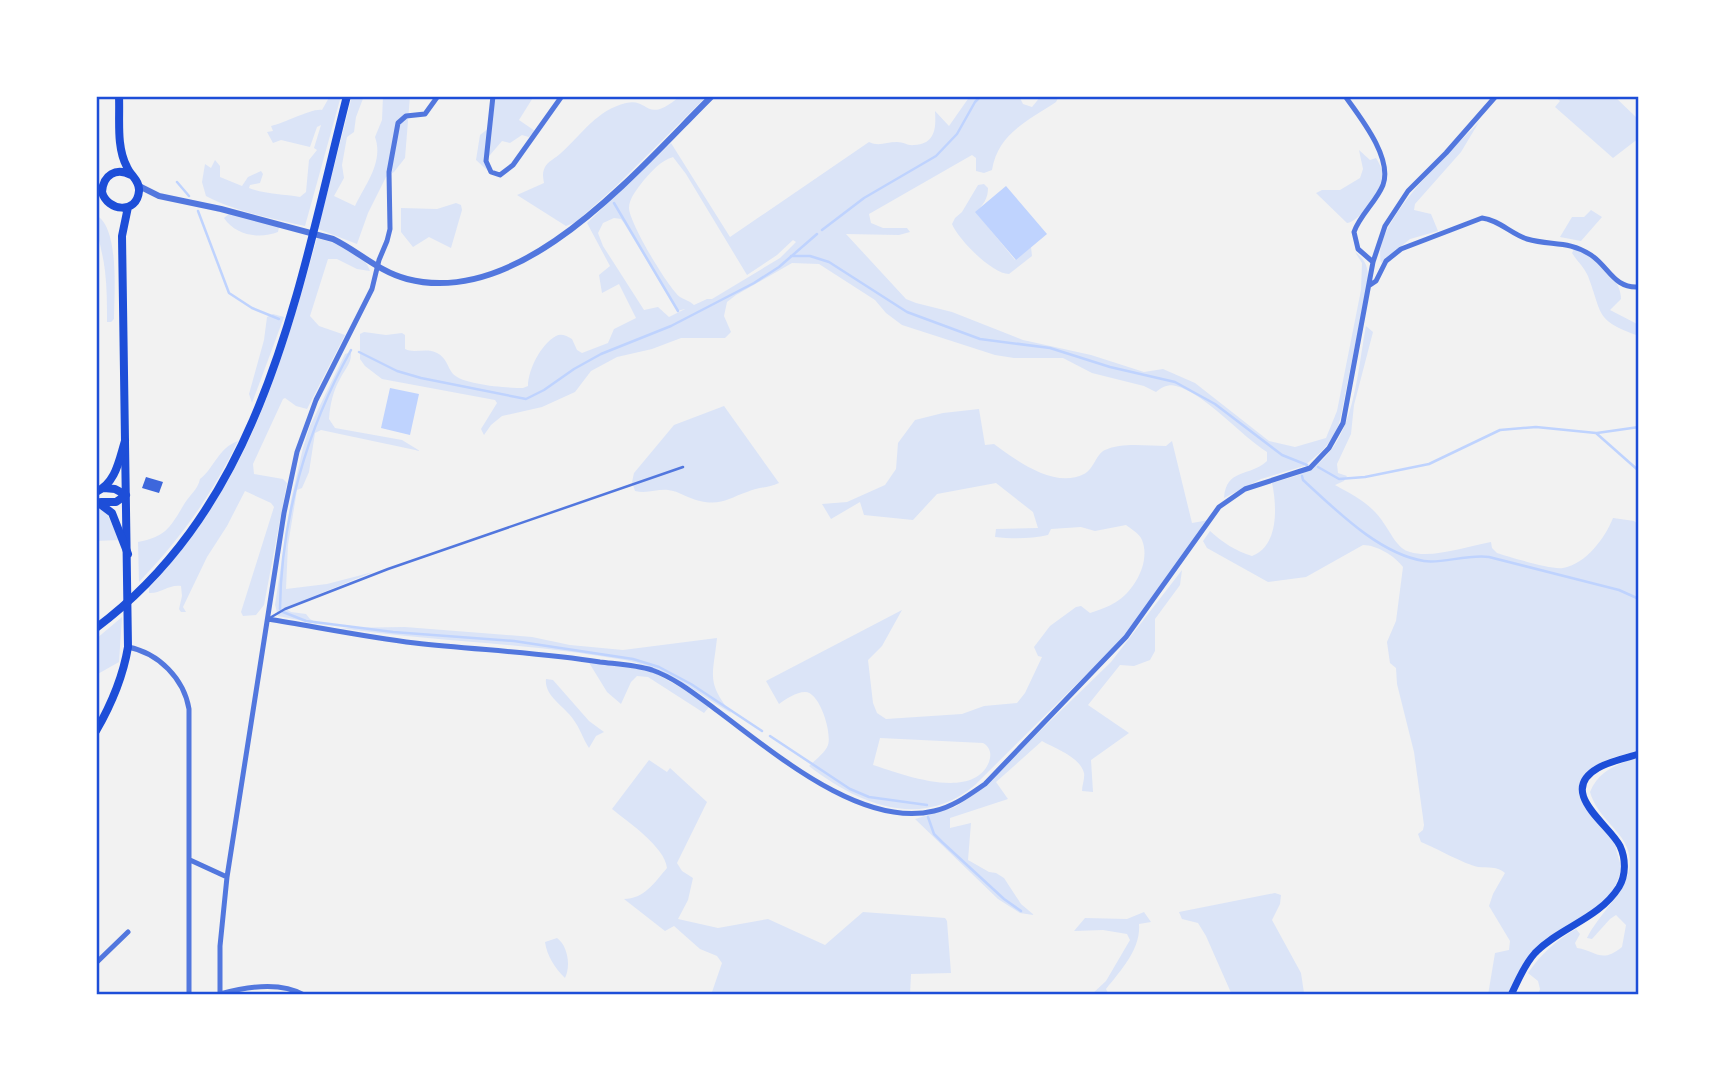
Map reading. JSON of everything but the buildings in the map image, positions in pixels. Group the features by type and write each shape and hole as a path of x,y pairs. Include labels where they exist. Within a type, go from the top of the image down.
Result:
{"main road":[{"path":"96,731 126,663 128,647 122,236 128,207 138,196 139,186 125,162 121,143 119,96"},
{"path":"100,626 152,580 184,542 212,503 236,459 262,398 292,309 347,96"},
{"path":"113,173 121,143"},
{"path":"122,236 113,207 99,196 99,185 113,173 119,171 131,174"},
{"path":"113,207 128,207"},
{"path":"99,496 114,476 125,441"},
{"path":"99,496 117,489 126,495"},
{"path":"99,496 116,502 126,495"},
{"path":"99,496 114,517 128,554"},
{"path":"1511,995 1534,954 1604,904 1623,880 1625,871 1619,845 1592,814 1584,799 1583,788 1590,773 1639,754"}],"street":[{"path":"304,995 279,988 257,987 219,994 220,946 227,877 284,513 297,452 316,400 372,289 390,229 389,172 398,123 406,116 425,114 438,96"},
{"path":"494,96 486,161 491,172 500,175 513,165 562,96"},
{"path":"139,186 159,196 333,239 348,246 378,268 406,279 447,284 473,281 515,263 562,237 579,224 712,96"},
{"path":"1345,96 1373,138 1384,161 1385,177 1382,186 1354,232 1358,249 1373,262"},
{"path":"268,618 414,643 545,653 652,670 686,688 798,769 847,798 896,814 933,812 961,800 985,784 1126,636 1219,507 1245,489 1310,468 1329,449 1343,424 1373,262 1385,226 1401,200 1496,96"},
{"path":"138,196 159,196"},
{"path":"1370,285 1376,281 1387,261 1401,248 1441,236 1482,218 1525,239 1576,246 1593,256 1619,284 1639,287"},
{"path":"128,647 159,660 181,684 187,695 189,995"},
{"path":"190,860 227,877"},
{"path":"96,963 128,932"}],"lane":[{"path":"268,618 388,569 683,467"}],"shaded area":[{"path":"330,96 341,96 305,226 242,210 206,196 202,182 205,164 211,168 215,160 220,166 220,177 242,186 248,177 261,171 263,174 260,183 250,185 249,188 300,197 306,192 309,160 317,150 314,148 321,125 317,127 310,147 281,140 273,143 267,132 273,131 271,126 322,110"},
{"path":"352,96 364,96 354,132 347,137 342,165 344,178 334,196 355,206 375,164 375,137 382,120 383,96 410,96 405,158 394,172 386,177 368,213 357,244 318,229"},
{"path":"491,96 534,96 519,120 535,131 529,137 522,135 510,143 502,141 484,162 487,170 476,160 480,135 489,128"},
{"path":"680,96 707,96 576,222 566,226 517,195 544,183 546,165 607,111 634,102 654,110 660,109"},
{"path":"970,96 1019,96 1023,104 1032,107 1041,96 1059,96 1056,102 1025,122 1008,137 995,157 992,170 984,173 976,171 976,158 972,155 869,214 871,223 883,228 907,228 910,232 899,235 846,234 906,299 952,312 1023,340 1091,355 1144,372 1163,369 1195,383 1269,441 1295,447 1326,438 1337,411 1361,290 1362,263 1355,252 1359,255 1366,264 1368,280 1340,420 1335,435 1322,451 1304,466 1261,479 1224,498 1229,482 1267,461 1267,452 1187,390 1171,385 1156,392 1144,386 1092,373 1063,358 1014,358 995,355 902,325 875,300 819,264 792,263 727,302 724,316 731,332 725,338 681,338 652,349 617,357 591,371 575,392 542,407 502,416 484,435 481,429 497,403 495,400 382,379 360,359 360,334 402,333 405,335 405,349 437,353 459,378 486,385 523,388 528,386 536,358 556,336 572,339 577,350 582,353 608,343 614,329 636,318 619,284 602,293 599,275 610,266 587,223 671,143 730,237 869,142 912,145 927,142 935,129 935,111 949,126","holes":["673,157 747,275 777,255 793,240 796,242 780,258 712,299 694,305 680,297 650,254 635,227 629,208 632,197 644,180 660,163","614,218 621,219 624,223 677,311 685,309 669,317 658,307 644,310 603,246 598,233 603,223"]},
{"path":"1554,96 1614,96 1638,119 1639,138 1613,158 1555,107 1560,101"},
{"path":"1479,122 1461,152 1415,204 1414,210 1431,214 1438,231 1410,239 1381,263 1381,246 1388,228 1401,208 1434,168"},
{"path":"1359,150 1370,160 1376,158 1383,174 1380,187 1364,210 1347,223 1316,193 1322,190 1340,190 1360,178 1363,169"},
{"path":"984,184 988,188 987,195 976,212 1015,260 1031,247 1032,256 1009,274 994,268 976,255 952,224 978,185"},
{"path":"456,203 461,205 462,210 451,248 429,237 413,247 401,232 401,208 437,209"},
{"path":"1591,210 1602,217 1581,241 1560,237 1572,217 1584,217"},
{"path":"230,213 279,227 278,232 256,235 242,232 224,218"},
{"path":"96,215 104,222 112,247 115,294 114,319 111,322 107,322 106,277"},
{"path":"317,238 355,253 367,264 370,271 357,269 337,259 328,259 310,316 319,326 345,335 307,409 283,399 253,464 254,474 283,479 287,483 264,605 256,615 243,616 241,612 274,507 245,491 207,557 183,607 186,612 181,612 181,586 172,586 153,593 149,593 149,588 183,548 236,466 273,381"},
{"path":"1575,247 1598,262 1611,275 1620,291 1621,299 1610,310 1639,325 1639,336 1607,321 1599,308 1585,270 1572,253"},
{"path":"273,314 284,317 252,403 249,394 264,340 267,317"},
{"path":"1366,326 1373,332 1354,405 1351,434 1337,464 1338,473 1347,476 1344,481 1335,485 1375,512 1402,548 1419,554 1429,554 1491,542 1497,553 1540,565 1563,568 1571,566 1594,549 1613,518 1634,521 1639,525 1639,751 1595,766 1589,772 1583,789 1586,808 1615,842 1620,873 1615,887 1596,908 1546,940 1530,954 1508,995 1488,995 1495,953 1509,950 1510,941 1489,906 1505,873 1496,868 1478,867 1458,859 1421,842 1418,834 1424,825 1414,752 1397,684 1396,668 1390,663 1387,642 1396,621 1403,567 1385,552 1363,545 1306,577 1268,582 1207,548 1203,541 1210,531 1230,546 1252,556 1267,544 1272,535 1275,514 1272,483 1312,468 1326,456 1346,423"},
{"path":"351,352 349,363 331,403 329,419 335,428 402,440 420,451 321,430 315,433 309,472 302,488 297,490 288,545 286,589 327,584 373,572 285,608 291,612 306,614 319,624 278,616 275,605 291,500 303,448 310,426 345,354"},
{"path":"724,406 779,483 714,503 668,490 635,491 632,482 634,473 674,425"},
{"path":"979,409 985,445 994,444 1037,471 1061,478 1084,474 1105,450 1127,445 1166,446 1172,441 1192,523 1209,520 1125,636 975,785 954,799 933,807 890,807 848,791 809,766 828,745 826,723 820,706 805,692 795,694 779,704 766,681 902,610 882,646 868,660 873,703 877,713 886,719 962,714 984,706 1017,703 1025,693 1042,657 1038,656 1034,647 1050,626 1076,607 1081,606 1090,613 1123,597 1135,583 1144,557 1141,538 1126,525 1095,531 1081,527 1051,529 1048,535 1028,538 995,537 996,529 1038,528 1033,512 996,483 937,494 913,520 864,515 860,502 831,519 822,504 847,502 885,485 896,469 898,443 915,420 943,413","holes":["880,738 983,743 990,751 989,762 981,774 968,781 953,783 918,779 873,765"]},
{"path":"238,441 194,516 139,582 138,542 155,537 166,530 221,453"},
{"path":"96,505 106,511 119,540 96,541"},
{"path":"1182,570 1180,585 1155,619 1155,651 1150,660 1134,666 1120,665 1088,705 1129,733 1091,760 1093,792 1082,791 1084,773 1078,762 1042,741 996,782 1008,799 950,818 950,828 971,823 968,860 1004,878 1021,904 1034,915 1020,913 998,899 915,819 955,807 976,793 1111,662"},
{"path":"122,617 119,662 96,675 96,639"},
{"path":"405,627 532,637 570,645 623,650 717,638 713,678 718,693 731,713 663,672 626,660 550,649 341,628"},
{"path":"588,661 651,671 709,707 704,713 648,677 637,676 631,682 621,704 607,692"},
{"path":"546,679 553,680 589,721 604,732 596,736 589,748 573,719 551,696"},
{"path":"1639,757 1639,995 1538,995 1538,981 1528,973 1549,948 1576,929 1580,934 1575,943 1577,948 1604,956 1622,947 1626,925 1616,915 1592,939 1587,938 1621,890 1630,865 1628,851 1621,837 1599,811 1590,792 1604,773"},
{"path":"649,760 667,772 670,768 707,802 677,863 682,871 693,878 688,900 678,919 718,928 768,919 825,945 863,912 945,918 951,973 911,974 910,995 711,995 722,963 717,956 700,949 674,926 665,931 624,899 643,893 667,868 665,860 653,844 612,809"},
{"path":"1275,893 1281,895 1280,904 1272,920 1301,973 1304,993 1232,995 1198,923 1182,919 1179,912"},
{"path":"1144,912 1151,922 1139,924 1137,942 1124,967 1106,989 1109,995 1091,995 1106,981 1130,940 1127,934 1103,930 1074,931 1085,918 1127,919"},
{"path":"557,938 564,946 567,956 565,978 552,962 545,942"}],"water":[{"path":"1006,186 1047,234 1016,260 975,212"},
{"path":"390,388 419,394 410,435 381,428"}],"waterway":[{"path":"822,230 864,198 936,156 957,134 981,96"},
{"path":"177,182 189,196"},
{"path":"614,203 678,311"},
{"path":"198,211 229,293 252,308 279,319"},
{"path":"359,352 397,371 421,378 526,399 601,354 671,326 754,283 779,267 817,234"},
{"path":"791,256 810,256 829,262 907,312 980,339 1050,348 1110,367 1175,382 1215,404 1282,455 1307,465"},
{"path":"280,609 285,541 299,475 321,411 351,350"},
{"path":"1318,467 1339,479 1365,477 1429,464 1500,430 1536,427 1596,433 1639,471"},
{"path":"1597,433 1639,427"},
{"path":"1302,476 1303,480 1359,529 1407,557 1431,562 1489,557 1619,590 1639,599"},
{"path":"283,612 306,621 393,632 514,641 633,659 659,667 691,684 762,731"},
{"path":"770,736 850,789 869,797 927,805"},
{"path":"928,817 934,834 1004,899 1021,911"}]}
